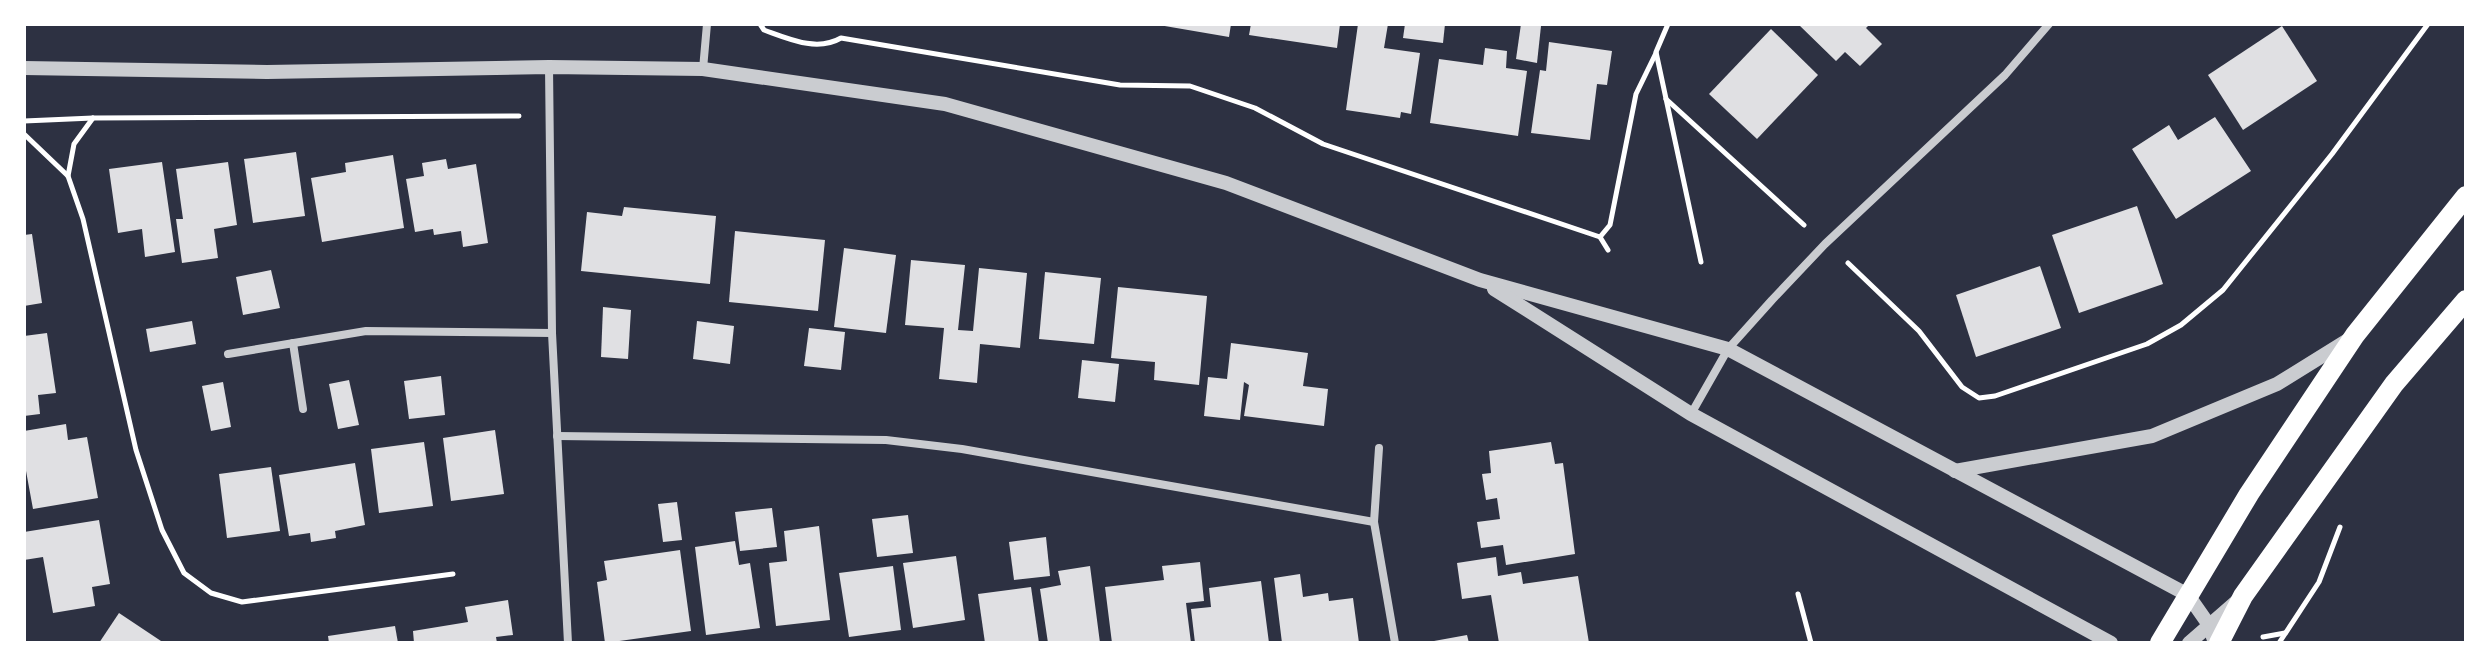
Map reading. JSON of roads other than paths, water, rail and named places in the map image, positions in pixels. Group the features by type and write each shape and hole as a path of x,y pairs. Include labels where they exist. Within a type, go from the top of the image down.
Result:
{"main road":[{"path":"2160,643 2249,494 2355,335 2466,196"},
{"path":"2214,637 2394,384 2466,300"}],"street":[{"path":"703,69 707,24"},
{"path":"1691,414 1728,349 1825,244 2005,75 2049,24"},
{"path":"549,67 552,333 568,643"},
{"path":"24,68 267,72 549,67 703,69 945,104 1226,183 1480,280 1728,349 2188,595 2214,637 2189,643"},
{"path":"1480,280 1691,414 2111,643"},
{"path":"228,354 366,331 552,333"},
{"path":"1955,471 2152,436 2277,384 2355,335"},
{"path":"293,343 303,409"},
{"path":"557,436 886,440 962,449 1374,522"},
{"path":"1379,448 1374,522 1395,643"}]}
